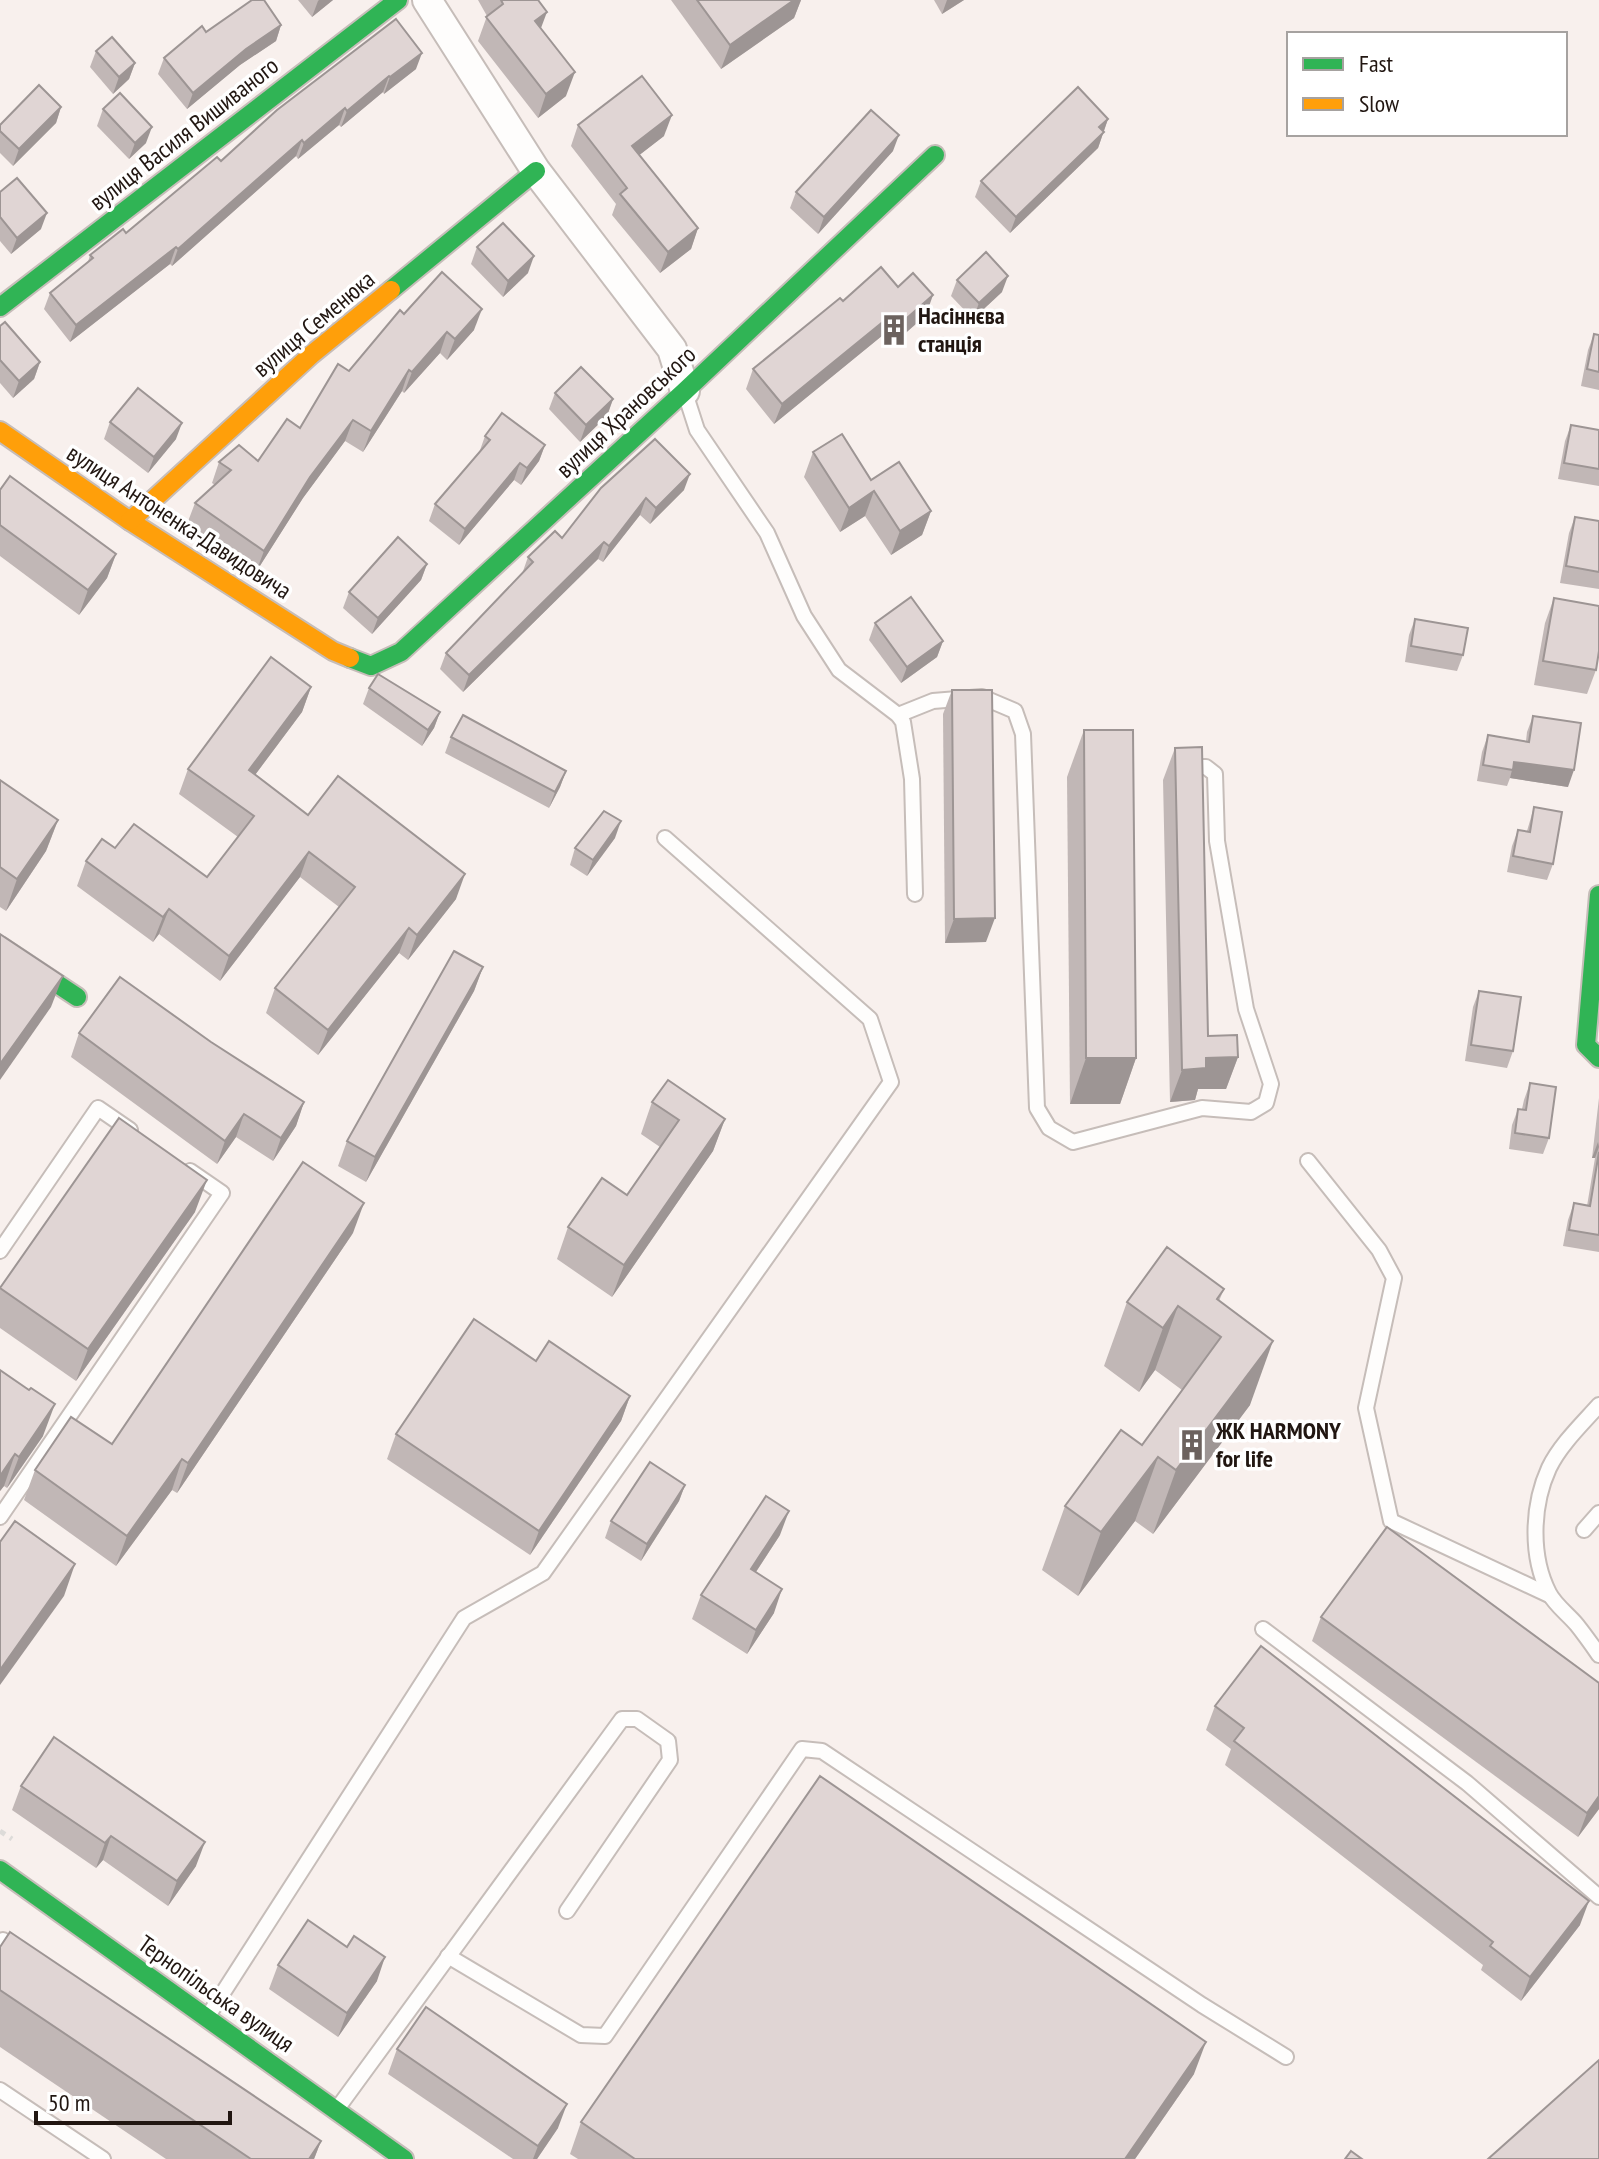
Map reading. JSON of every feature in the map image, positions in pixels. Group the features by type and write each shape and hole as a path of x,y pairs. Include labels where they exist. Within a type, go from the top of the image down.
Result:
{"street":[{"name":"вулиця Василя Вишиваного","path":"0,307 398,0"},
{"path":"427,0 536,171 672,349 685,391"},
{"name":"вулиця Храновського","path":"333,651 371,666 401,652 685,391 935,155"},
{"name":"вулиця Семенюка","path":"130,521 311,355 536,171"},
{"name":"вулиця Антоненка-Давидовича","path":"0,431 130,521 333,651"},
{"path":"1599,895 1586,1045 1599,1058"},
{"path":"0,946 77,997"},
{"name":"Тернопільська вулиця","path":"0,1870 207,2016 398,2157"}],"lane":[{"path":"685,391 697,430 767,533 804,616 839,670 903,722 912,779 915,894"},
{"path":"898,715 933,701 982,697 1015,711 1023,734 1037,1108 1049,1128 1073,1142 1202,1108 1251,1112 1266,1103 1271,1084 1246,1009 1217,841 1215,774 1206,767 1178,766"},
{"path":"207,2016 464,1618 543,1573 891,1082 870,1019 665,838"},
{"path":"0,1251 98,1108 148,1142"},
{"path":"0,1517 64,1413 222,1193 173,1159"},
{"path":"1308,1161 1379,1250 1394,1278 1366,1408 1391,1521 1549,1595 1599,1655"},
{"path":"1549,1595 1537,1559 1539,1498 1550,1466 1599,1405"},
{"path":"1584,1530 1599,1513"},
{"path":"1263,1629 1467,1783 1599,1897"},
{"path":"337,2110 622,1719 637,1719 668,1741 670,1760 567,1911"},
{"path":"448,1956 581,2035 605,2036 802,1749 822,1751 1202,2005 1286,2057"},
{"path":"0,2090 103,2159"}],"building":[{"path":"252,0 264,0 281,25 246,49 193,93 164,58 202,26 206,32"},
{"path":"501,0 538,0 547,12 535,21 575,72 546,94 486,17 503,4"},
{"path":"697,0 794,0 730,45"},
{"path":"396,19 422,53 347,111 345,108 304,143 302,140 178,249 176,247 76,325 50,293 93,258 90,255 123,229 126,233 217,157 221,161 277,110"},
{"path":"112,37 135,63 119,77 96,51"},
{"path":"642,76 672,115 632,146 698,228 668,252 620,194 627,188 578,125"},
{"path":"39,85 61,107 19,149 0,131 0,125"},
{"path":"1078,87 1108,119 1099,127 1104,132 1016,217 981,181"},
{"path":"120,93 152,127 135,143 103,109"},
{"path":"871,110 899,135 824,217 796,192"},
{"path":"17,178 47,213 17,238 0,217 0,192"},
{"path":"503,223 534,256 508,281 477,247"},
{"path":"986,252 1008,276 979,303 957,280"},
{"path":"881,267 898,287 913,273 933,295 899,325 890,316 782,404 753,369 840,298 843,301"},
{"path":"442,272 482,309 455,339 447,332 412,372 409,370 371,431 353,420 310,477 264,551 195,503 231,470 219,462 239,445 258,461 287,419 300,428 338,364 349,371 400,310 404,314"},
{"path":"5,322 40,362 19,381 0,360 0,326"},
{"path":"1594,334 1599,335 1599,372 1587,369"},
{"path":"581,367 613,399 586,425 555,393"},
{"path":"138,388 182,423 154,457 110,422"},
{"path":"502,413 545,445 527,468 520,463 465,529 435,504 490,440 485,436"},
{"path":"1571,425 1599,430 1599,469 1564,463"},
{"path":"842,434 871,480 899,462 931,511 900,531 874,491 849,508 813,452"},
{"path":"655,439 690,474 656,508 646,498 609,546 604,542 469,675 446,653 533,562 528,557 555,531 562,538 601,488"},
{"path":"10,476 116,554 88,590 0,525 0,490"},
{"path":"1575,517 1599,521 1599,572 1566,566"},
{"path":"398,537 427,564 378,618 349,592"},
{"path":"911,597 943,641 907,667 875,623"},
{"path":"1554,598 1599,606 1596,670 1543,661"},
{"path":"1415,619 1468,628 1463,655 1411,646"},
{"path":"271,657 311,687 249,770 308,815 338,776 465,874 417,935 409,928 328,1030 275,988 355,887 309,852 229,956 169,909 163,917 86,861 102,839 115,848 134,824 207,877 254,816 188,769"},
{"path":"378,674 440,712 428,730 369,688"},
{"path":"952,690 992,690 995,918 954,919"},
{"path":"463,715 566,771 555,792 451,737"},
{"path":"1533,716 1581,723 1574,770 1514,762 1513,770 1483,765 1488,735 1529,742"},
{"path":"1084,730 1133,730 1136,1058 1086,1058"},
{"path":"1202,747 1208,1036 1237,1035 1238,1057 1206,1058 1206,1068 1182,1070 1175,748"},
{"path":"0,780 58,820 17,879 0,867"},
{"path":"1534,807 1562,812 1553,864 1513,856 1518,830 1530,832"},
{"path":"604,811 621,821 593,860 575,848"},
{"path":"0,934 63,976 0,1064"},
{"path":"454,951 483,967 375,1157 347,1141"},
{"path":"120,977 211,1042 304,1102 281,1138 244,1114 225,1141 79,1033"},
{"path":"1479,991 1521,997 1513,1051 1471,1045"},
{"path":"668,1080 725,1119 624,1265 568,1227 602,1178 627,1195 679,1120 652,1102"},
{"path":"1530,1083 1556,1087 1549,1138 1515,1133 1518,1109 1526,1110"},
{"path":"119,1118 207,1180 88,1349 0,1288"},
{"path":"1599,1152 1599,1235 1569,1230 1574,1203 1590,1206"},
{"path":"303,1162 364,1203 188,1463 182,1459 127,1536 35,1470 71,1417 112,1444"},
{"path":"1167,1247 1224,1289 1217,1299 1273,1341 1176,1470 1158,1457 1101,1532 1065,1506 1121,1430 1142,1445 1221,1337 1178,1306 1163,1328 1127,1302"},
{"path":"474,1319 536,1361 549,1341 630,1396 539,1531 396,1434"},
{"path":"0,1370 55,1404 19,1457 15,1454 0,1476"},
{"path":"650,1462 685,1485 647,1544 611,1521"},
{"path":"766,1496 789,1511 751,1569 782,1589 756,1630 701,1595"},
{"path":"15,1521 75,1564 0,1670 0,1542"},
{"path":"1387,1527 1599,1683 1599,1796 1587,1813 1321,1617"},
{"path":"1261,1646 1589,1901 1530,1977 1490,1946 1493,1942 1234,1741 1244,1728 1215,1706"},
{"path":"54,1737 205,1842 177,1881 111,1836 105,1843 21,1786"},
{"path":"820,1776 1206,2042 1125,2159 635,2159 581,2122"},
{"path":"308,1920 347,1947 354,1936 385,1957 347,2013 278,1965"},
{"path":"10,1932 321,2141 309,2159 251,2159 0,1990 0,1947"},
{"path":"426,2007 567,2104 538,2146 397,2049"},
{"path":"1599,2060 1599,2159 1488,2159"},
{"path":"1351,2151 1362,2159 1345,2159"}],"traffic: fast":[{"path":"0,307 398,0"},
{"path":"350,658 371,666 401,652 685,391 935,155"},
{"path":"391,290 536,171"},
{"path":"1599,895 1586,1045 1599,1058"},
{"path":"0,946 77,997"},
{"path":"0,1870 404,2159"}],"traffic: slow":[{"path":"130,521 311,355 391,290"},
{"path":"0,431 130,521 333,651 350,658"}],"place":[{"name":"Насіннєва станція","path":"894,330"},
{"name":"ЖК HARMONY for life","path":"1192,1445"}]}
